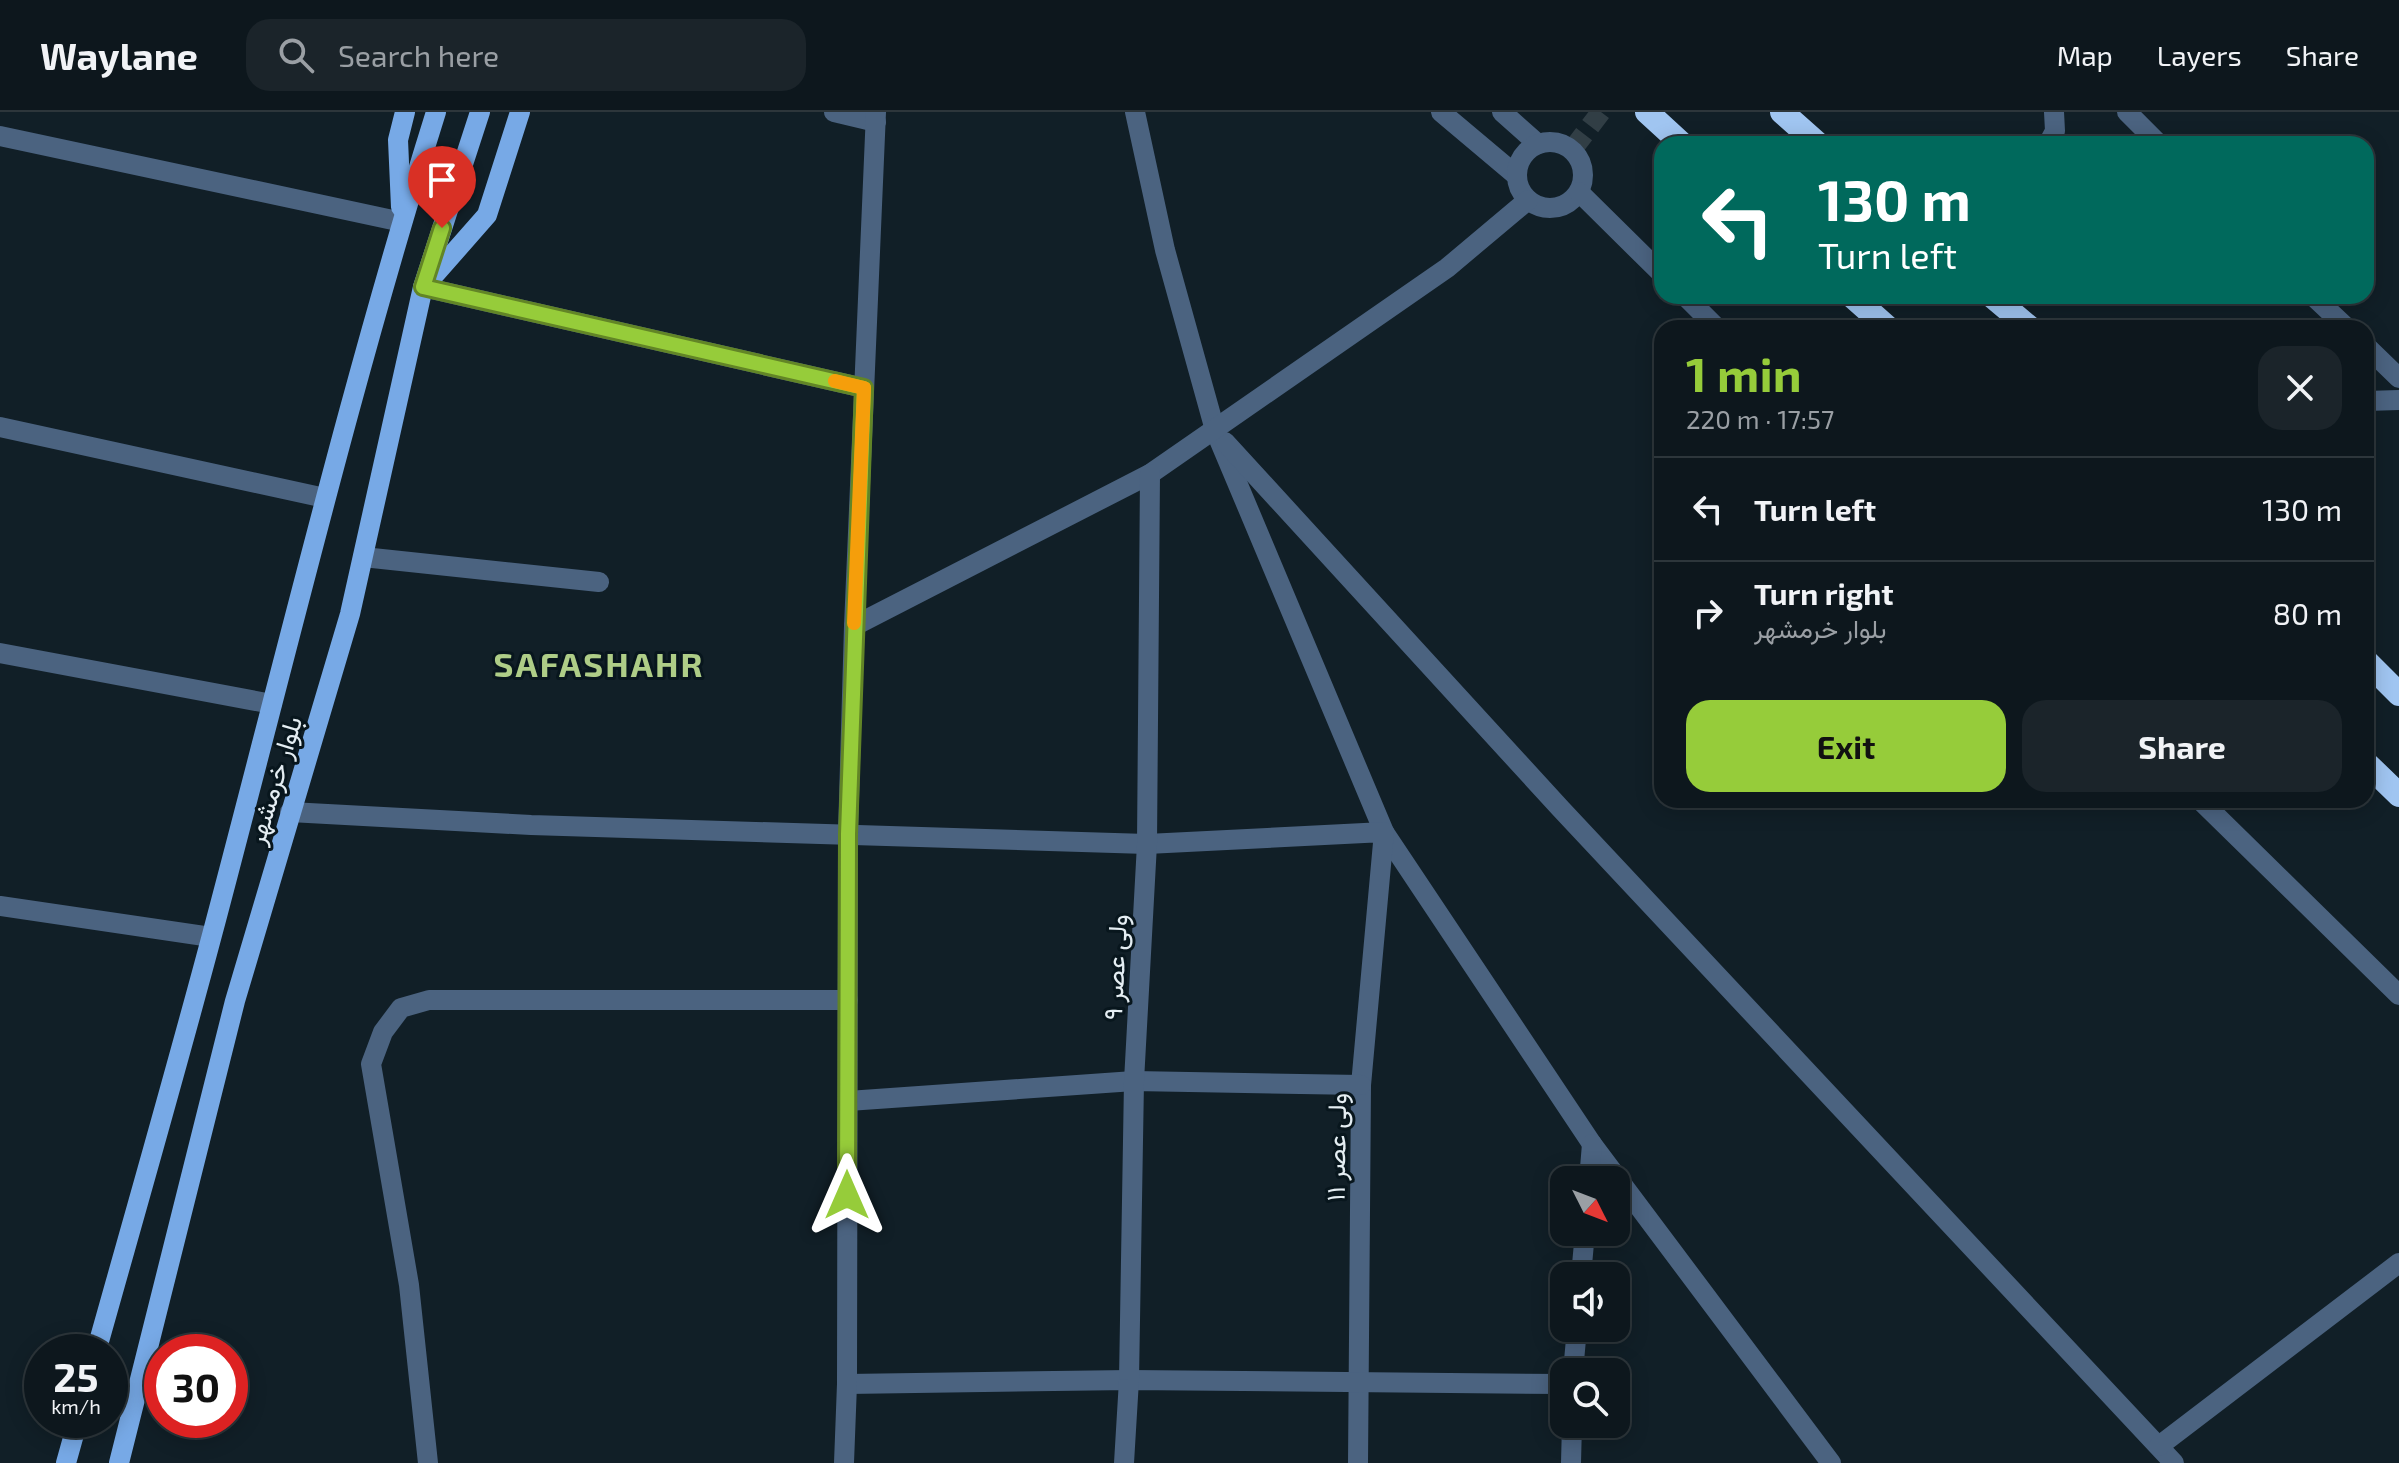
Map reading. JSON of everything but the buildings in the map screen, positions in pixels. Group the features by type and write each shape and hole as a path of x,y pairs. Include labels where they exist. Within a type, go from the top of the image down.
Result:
{"highway":[{"path":"1647,112 1673,136"},
{"path":"1782,112 1809,136"},
{"path":"1861,304 1879,320"},
{"path":"2002,304 2020,320"},
{"path":"2374,669 2399,694"},
{"path":"2374,771 2399,795"}],"main road":[{"path":"402,222 398,140 405,112"},
{"name":"بلوار خرمشهر","path":"101,1334 211,937 325,498 436,112"},
{"name":"بلوار خرمشهر","path":"119,1463 235,1001 350,614 423,287 480,112"},
{"path":"423,287 487,215 520,112"},
{"path":"66,1463 73,1438"}],"street":[{"path":"834,112 876,117 848,834 847,1384 844,1463"},
{"path":"1135,112 1165,250 1215,430 1384,832 1592,1144 1831,1463"},
{"path":"1441,112 1517,176"},
{"path":"1502,112 1538,144"},
{"path":"2052,136 2054,112"},
{"path":"2127,112 2151,136"},
{"path":"0,136 402,222"},
{"path":"1556,142 1566,145 1581,161 1583,171 1579,192 1561,207 1538,207 1521,192 1517,176 1520,159 1538,144 1556,142"},
{"path":"1579,192 1654,266"},
{"path":"854,626 1150,474 1447,268 1528,200"},
{"path":"423,287 864,388"},
{"path":"1693,304 1709,320"},
{"path":"2322,304 2338,320"},
{"path":"2374,354 2399,378"},
{"path":"2374,401 2399,400"},
{"path":"0,427 325,498"},
{"path":"1215,430 1551,798 2174,1463"},
{"name":"ولی عصر ۹","path":"1124,1463 1129,1380 1134,1081 1147,844 1150,474"},
{"path":"363,557 599,582"},
{"path":"0,653 272,704"},
{"path":"2208,808 2399,995"},
{"path":"290,812 531,825 1147,844 1384,832"},
{"name":"ولی عصر ۱۱","path":"1358,1463 1361,1085 1384,832"},
{"path":"0,906 211,937"},
{"path":"428,1463 409,1285 371,1064 383,1032 401,1008 429,1000 848,1000"},
{"path":"848,1101 1134,1081 1361,1085"},
{"path":"1590,1166 1592,1144"},
{"path":"2159,1446 2399,1263"},
{"path":"847,1384 1129,1380 1550,1384"},
{"path":"1571,1463 1572,1438"}],"tunnel":[{"path":"1572,150 1601,112"}],"slow traffic":[{"path":"835,381 864,388 854,623"}],"district":[{"name":"SAFASHAHR","path":"599,663"}],"route":[{"path":"442,228 423,287 864,388 848,834 847,1195"}]}
